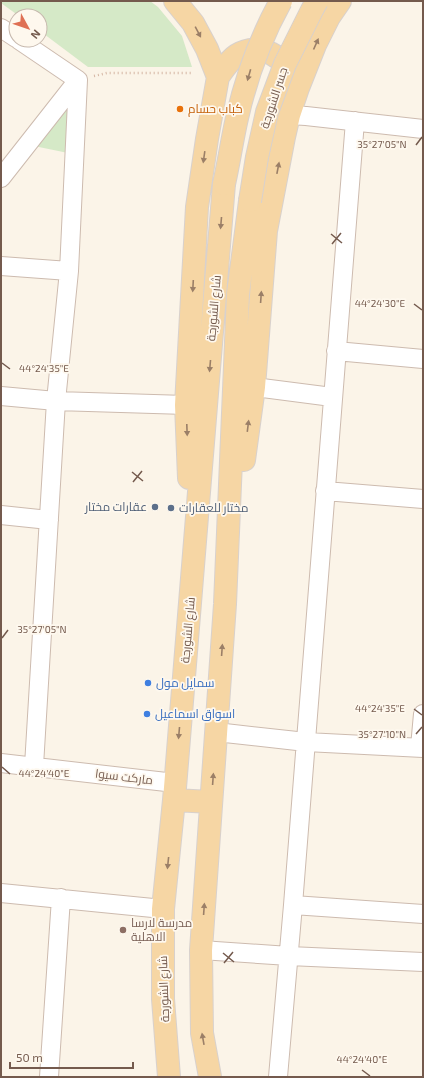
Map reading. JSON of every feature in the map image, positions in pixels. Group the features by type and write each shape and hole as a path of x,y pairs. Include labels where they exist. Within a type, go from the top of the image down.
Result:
{"main road":[{"path":"175,1 193,23 207,49 218,77"},
{"name":"شارع الشورجة","path":"169,1077 163,999 163,909 175,791 224,184 237,117 252,65 281,1"},
{"name":"جسر الشورجة","path":"225,604 238,294 250,201 257,157 267,112 285,64 317,1"},
{"path":"210,1077 202,1032 201,950 225,604 254,386 266,231 289,115 315,45 329,17 340,1"},
{"path":"192,581 186,404 198,207 207,139 218,77 230,60 237,55 253,50 270,52 277,56 288,69 291,77 292,85 289,115"},
{"path":"175,791 211,802"}],"street":[{"path":"32,48 83,79"},
{"path":"1,178 83,79"},
{"path":"34,766 56,401 69,271 83,79"},
{"path":"289,115 423,129"},
{"path":"278,1077 355,121"},
{"path":"1,266 69,271"},
{"path":"336,351 423,359"},
{"path":"254,386 332,397"},
{"path":"1,396 56,401 186,404"},
{"path":"325,491 423,499"},
{"path":"1,515 49,520"},
{"path":"216,732 306,742 422,747 423,714"},
{"name":"مارکت سیوا","path":"1,763 34,766 175,791"},
{"path":"1,893 163,909"},
{"path":"49,1077 61,898"},
{"path":"293,905 423,914"},
{"path":"201,950 288,956 423,962"}],"path":[{"path":"83,79 107,73 191,74"}],"green space":[{"path":"1,1 150,1 158,7 182,36 192,67 88,67 48,37 48,8 8,8 1,3"},
{"path":"71,103 68,153 34,146"}],"place":[{"name":"كباب حسام","path":"180,109"},
{"name":"عقارات مختار","path":"155,507"},
{"name":"مختار للعقارات","path":"171,508"},
{"name":"سمايل مول","path":"148,683"},
{"name":"اسواق اسماعيل","path":"147,714"},
{"name":"مدرسة لارسا الاهلية","path":"123,930"}]}
